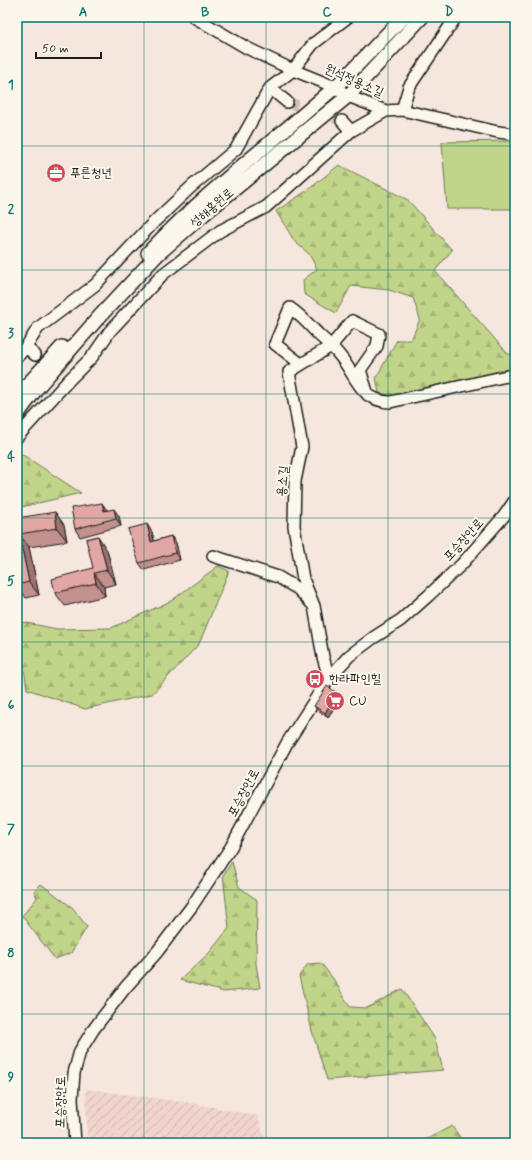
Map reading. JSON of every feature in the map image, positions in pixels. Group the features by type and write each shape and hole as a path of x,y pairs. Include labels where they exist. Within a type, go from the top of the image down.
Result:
{"main road":[{"name":"성해홍원로","path":"17,396 171,229 260,150 335,87 404,17"},
{"name":"성해홍원로","path":"17,415 37,388 94,323 158,254 204,214 348,96 422,17"}],"street":[{"name":"원석정용소길","path":"194,17 247,48 335,87 348,96 386,111 402,110 498,132 515,134"},
{"path":"17,357 26,347 38,328 95,285 154,222 191,187 236,149 270,88 294,70 313,44 348,17"},
{"path":"402,110 409,87 456,17"},
{"path":"270,88 287,102"},
{"path":"17,437 65,377 92,357 110,331 163,274 220,231 266,207 351,131 386,111"},
{"path":"342,121 351,131"},
{"path":"301,364 275,344 290,308 300,315 341,356 352,375 368,395 379,402 390,402 507,376 515,378"},
{"name":"용소길","path":"329,678 323,657 314,606 303,579 294,526 295,481 302,448 288,372 331,346 352,321 379,334 378,346 360,370 368,395"},
{"path":"26,347 35,355"},
{"name":"포승장안로","path":"72,1143 72,1099 74,1073 80,1051 93,1030 125,988 157,952 200,895 230,847 287,743 329,678 349,656 401,620 462,564 504,516 515,500"},
{"path":"213,556 278,577 298,589 314,606"}],"shaded area":[{"path":"86,1089 191,1103 258,1116 266,1143 87,1143"}],"green space":[{"path":"515,141 515,209 447,209 442,142"},
{"path":"339,165 408,200 452,250 435,271 508,354 515,355 515,371 509,369 392,396 379,393 376,378 397,340 411,340 420,319 413,298 389,290 351,286 336,313 304,294 303,280 317,269 309,254 295,242 276,211 308,190"},
{"path":"20,453 81,493 17,508 17,457"},
{"path":"218,566 229,571 199,644 152,694 85,709 27,689 17,621 57,629 111,628 171,601"},
{"path":"232,862 239,887 257,900 256,964 260,988 224,992 180,980 209,953 229,928 223,875"},
{"path":"41,884 73,908 87,927 71,953 55,959 22,916 37,898 34,891"},
{"path":"321,963 334,980 350,1007 367,1008 402,989 435,1039 443,1070 327,1080 312,1031 299,976 308,964"},
{"path":"452,1126 464,1143 419,1143"}],"building":[{"path":"102,503 104,511 114,509 116,518 75,529 71,508"},
{"path":"55,512 57,528 19,534 29,582 17,585 17,518"},
{"path":"147,524 151,542 171,536 175,553 139,563 128,529"},
{"path":"98,536 107,570 94,573 96,583 55,593 52,579 93,568 86,539"},
{"path":"327,686 337,693 325,713 314,706"}],"tunnel":[{"path":"287,102 342,121"},
{"path":"35,355 61,374"}],"place":[{"name":"푸른청년","path":"56,173"},
{"name":"한라파인힐","path":"315,679"},
{"name":"CU","path":"335,701"}]}
